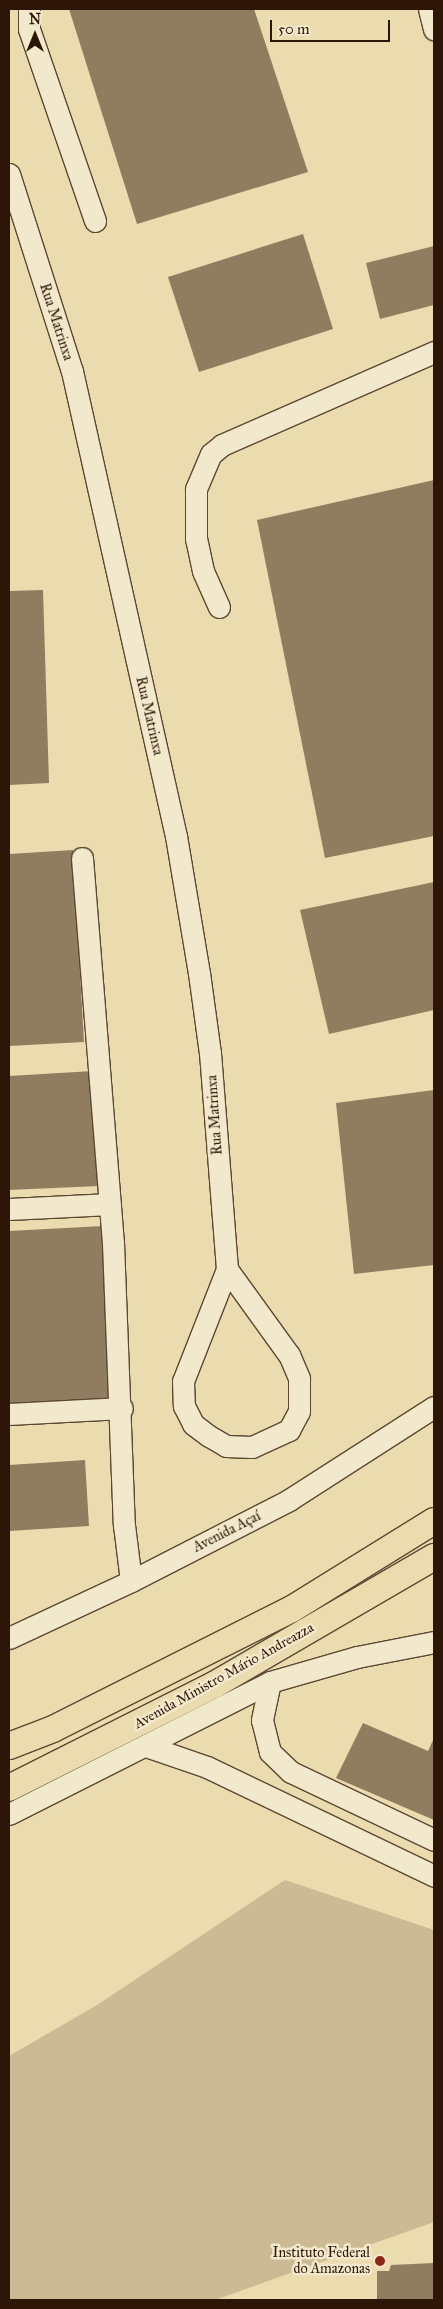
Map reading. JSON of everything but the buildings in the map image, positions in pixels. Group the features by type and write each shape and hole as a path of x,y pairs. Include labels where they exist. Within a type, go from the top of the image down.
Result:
{"main road":[{"name":"Avenida Ministro Mário Andreazza","path":"9,1746 53,1729 292,1608 434,1521"},
{"name":"Avenida Ministro Mário Andreazza","path":"23,1790 214,1685 434,1557"},
{"path":"23,1790 24,1759 53,1729"}],"street":[{"path":"29,9 30,28 94,221"},
{"path":"429,9 434,29"},
{"name":"Rua Matrinxa","path":"9,174 72,371 176,836 210,1052 227,1269 183,1382 184,1406 193,1424 209,1436 226,1446 252,1447 289,1430 298,1412 298,1378 289,1355 227,1269"},
{"path":"219,607 203,571 196,539 196,489 211,454 222,445 434,352"},
{"path":"82,858 110,1204 122,1408 124,1525 131,1582"},
{"path":"9,1209 110,1204"},
{"name":"Avenida Açaí","path":"9,1638 131,1582 289,1500 434,1407"},
{"path":"9,1414 122,1408"},
{"name":"Avenida Ministro Mário Andreazza","path":"23,1790 146,1746 270,1682 357,1657 434,1642"},
{"path":"270,1682 262,1720 264,1739 270,1752 291,1772 434,1840"},
{"path":"146,1746 270,1797 434,1876"},
{"path":"270,1797 291,1772"},
{"path":"9,1814 23,1790"}],"shaded area":[{"path":"285,1880 434,1930 434,2222 215,2300 9,2300 9,2056 97,2005"}],"place":[{"name":"Instituto Federal do Amazonas","path":"380,2261"}]}
